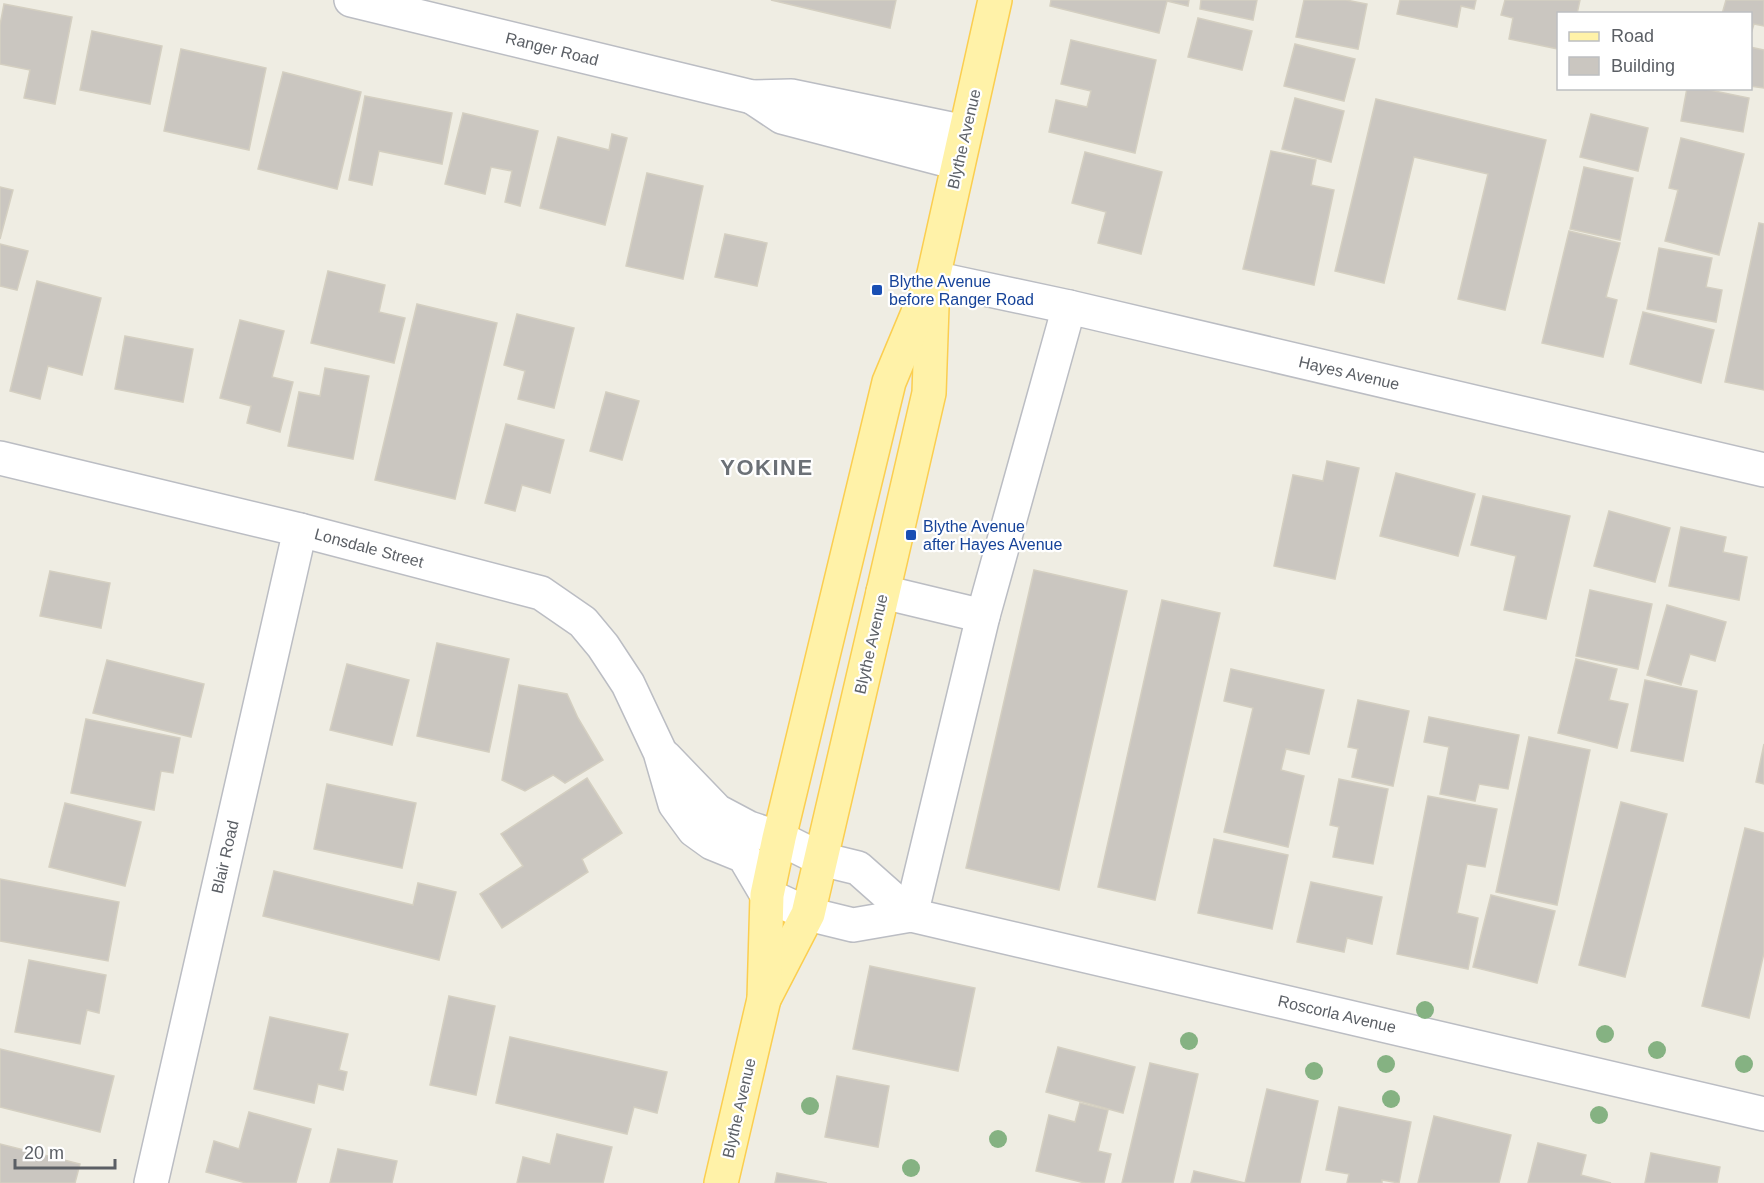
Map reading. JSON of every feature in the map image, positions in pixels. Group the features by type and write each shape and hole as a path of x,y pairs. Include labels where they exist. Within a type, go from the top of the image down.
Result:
{"main road":[{"name":"Blythe Avenue","path":"765,999 808,914 884,592 929,393 933,278 995,0"},
{"name":"Blythe Avenue","path":"721,1183 765,999 767,895 779,838 889,382 933,278"}],"street":[{"name":"Ranger Road","path":"351,0 752,97 791,96 965,132"},
{"name":"Ranger Road","path":"752,97 782,117 958,163"},
{"name":"Hayes Avenue","path":"933,278 1069,307 1764,470"},
{"path":"911,915 983,616 1069,307"},
{"name":"Lonsdale Street","path":"0,458 300,530 541,593 583,622 603,646 628,684 660,752 675,804 694,830 712,843 744,856 767,895"},
{"name":"Blair Road","path":"151,1183 300,530"},
{"path":"884,592 983,616"},
{"name":"Lonsdale Street","path":"660,752 717,811 749,828 779,838"},
{"name":"Roscorla Avenue","path":"779,838 821,859 858,868 911,915"},
{"name":"Roscorla Avenue","path":"767,895 808,914 853,925 911,915 1764,1114"}],"building":[{"path":"771,0 896,0 890,28"},
{"path":"1051,0 1189,0 1188,6 1167,1 1159,33 1050,6"},
{"path":"1201,0 1257,0 1253,20 1200,9"},
{"path":"1304,0 1346,0 1367,4 1358,49 1296,37"},
{"path":"1400,0 1476,0 1474,9 1461,6 1457,27 1397,14"},
{"path":"1505,0 1580,0 1577,12 1557,12 1557,49 1509,39 1513,18 1501,15"},
{"path":"1726,0 1764,0 1764,26 1754,24 1752,30 1752,12 1723,12"},
{"path":"4,4 72,17 55,104 24,98 30,70 0,64 0,25"},
{"path":"1198,18 1252,31 1242,70 1188,57"},
{"path":"92,31 162,46 150,104 80,90"},
{"path":"1071,40 1156,60 1135,153 1049,132 1056,100 1087,107 1091,91 1061,84"},
{"path":"1295,44 1355,59 1344,101 1284,86"},
{"path":"1752,47 1764,50 1764,88 1752,86"},
{"path":"181,49 266,68 249,150 164,131"},
{"path":"283,72 361,92 337,189 258,169"},
{"path":"1687,90 1710,90 1749,98 1743,132 1681,121"},
{"path":"365,96 452,113 442,164 379,151 372,185 349,180"},
{"path":"1295,98 1344,111 1331,162 1282,149"},
{"path":"1376,99 1546,140 1505,310 1458,299 1488,174 1414,157 1384,283 1335,271"},
{"path":"463,113 538,131 520,206 505,202 512,171 491,167 485,194 445,184"},
{"path":"1591,114 1648,128 1638,171 1580,157"},
{"path":"612,134 627,138 605,225 540,208 558,137 609,150"},
{"path":"1681,138 1744,154 1719,255 1665,241 1678,190 1669,188"},
{"path":"1271,151 1316,160 1311,185 1334,190 1314,285 1243,269"},
{"path":"1085,152 1162,172 1141,254 1098,243 1106,212 1072,203"},
{"path":"1584,167 1633,178 1620,240 1570,229"},
{"path":"647,173 703,186 683,279 626,266"},
{"path":"0,187 13,190 0,239"},
{"path":"1759,223 1764,224 1764,390 1725,382"},
{"path":"1569,231 1620,243 1606,297 1617,300 1603,357 1542,343"},
{"path":"725,234 767,243 757,286 715,277"},
{"path":"0,244 28,251 17,290 0,286"},
{"path":"1659,248 1712,258 1706,287 1722,290 1716,322 1647,309"},
{"path":"328,271 385,285 379,312 405,318 394,363 311,343"},
{"path":"37,281 101,298 82,375 48,366 40,399 10,391"},
{"path":"417,304 497,323 455,499 375,480"},
{"path":"1643,312 1714,330 1701,383 1630,364"},
{"path":"517,314 574,328 554,408 518,399 525,371 504,365"},
{"path":"240,320 284,331 272,377 293,382 280,432 247,423 251,406 220,398"},
{"path":"125,336 193,349 183,402 115,389"},
{"path":"325,368 369,376 353,459 288,446 299,392 320,396"},
{"path":"606,392 639,401 622,460 590,451"},
{"path":"506,424 564,440 550,493 522,485 515,511 485,503"},
{"path":"1327,461 1359,468 1335,579 1274,566 1293,475 1323,481"},
{"path":"1396,473 1475,494 1458,556 1380,536"},
{"path":"1483,496 1570,516 1546,619 1504,610 1516,556 1471,545"},
{"path":"1609,511 1670,528 1655,582 1594,566"},
{"path":"1681,527 1726,537 1723,552 1747,557 1739,600 1669,586"},
{"path":"1034,570 1127,591 1059,890 966,868"},
{"path":"50,571 110,583 101,628 40,616"},
{"path":"1590,590 1652,604 1638,669 1576,656"},
{"path":"1162,600 1220,613 1155,900 1098,887"},
{"path":"1667,605 1726,622 1715,661 1690,654 1681,685 1647,675"},
{"path":"437,643 509,659 489,752 417,736"},
{"path":"1576,659 1617,669 1609,700 1628,704 1617,748 1558,733"},
{"path":"107,660 204,684 191,737 93,713"},
{"path":"347,664 409,680 392,745 330,730"},
{"path":"1231,669 1324,690 1309,754 1286,749 1281,770 1304,776 1288,847 1224,832 1253,708 1224,701"},
{"path":"1645,680 1697,691 1683,761 1631,751"},
{"path":"519,685 567,694 578,718 603,760 565,783 553,775 525,791 502,780"},
{"path":"1358,700 1409,711 1393,786 1352,777 1358,749 1348,747"},
{"path":"1429,717 1519,735 1508,789 1479,784 1475,801 1440,794 1449,747 1424,742"},
{"path":"86,719 180,738 173,773 161,771 154,810 71,793"},
{"path":"1529,737 1590,750 1557,905 1496,892"},
{"path":"1764,744 1764,784 1756,782"},
{"path":"587,778 622,833 582,859 588,872 502,928 480,894 523,866 501,834"},
{"path":"1339,779 1388,789 1373,864 1333,857 1339,827 1330,825"},
{"path":"327,784 416,803 402,868 314,849"},
{"path":"1428,796 1497,809 1485,867 1467,864 1457,913 1478,918 1468,969 1397,954"},
{"path":"1621,802 1667,814 1625,977 1579,965"},
{"path":"65,803 141,822 125,886 49,867"},
{"path":"1745,828 1764,833 1764,953 1749,1018 1702,1006"},
{"path":"1214,839 1288,855 1272,929 1198,913"},
{"path":"274,871 413,905 418,883 456,892 439,960 263,916"},
{"path":"0,879 119,902 108,961 0,941"},
{"path":"1311,882 1382,897 1372,944 1347,938 1344,952 1297,942"},
{"path":"1491,895 1555,911 1537,983 1473,967"},
{"path":"29,960 106,975 99,1013 87,1010 80,1044 15,1032"},
{"path":"870,966 975,988 958,1071 853,1049"},
{"path":"449,996 495,1006 476,1095 430,1085"},
{"path":"270,1017 348,1034 339,1070 347,1072 343,1090 318,1084 314,1103 254,1089"},
{"path":"510,1037 667,1072 657,1113 634,1107 627,1134 496,1103"},
{"path":"1058,1047 1135,1067 1123,1113 1046,1092"},
{"path":"0,1049 114,1076 100,1132 0,1107"},
{"path":"1150,1063 1198,1074 1173,1183 1122,1183"},
{"path":"837,1076 889,1086 878,1147 825,1137"},
{"path":"1267,1089 1318,1101 1300,1183 1245,1183"},
{"path":"1080,1103 1108,1110 1098,1151 1111,1154 1104,1183 1085,1183 1036,1171 1049,1115 1075,1122"},
{"path":"1339,1107 1411,1122 1399,1183 1382,1180 1382,1183 1347,1183 1349,1174 1326,1170"},
{"path":"249,1112 311,1129 296,1183 246,1183 206,1172 214,1141 239,1149"},
{"path":"1434,1116 1511,1135 1499,1183 1418,1183"},
{"path":"557,1134 612,1147 603,1183 517,1183 523,1157 550,1164"},
{"path":"1538,1143 1586,1155 1581,1175 1611,1183 1528,1183"},
{"path":"0,1144 80,1164 75,1183 0,1183"},
{"path":"338,1149 397,1161 392,1183 330,1183"},
{"path":"1651,1153 1720,1167 1717,1183 1645,1183"},
{"path":"1194,1171 1245,1183 1191,1183"},
{"path":"777,1173 827,1183 775,1183"}],"place":[{"name":"Blythe Avenue before Ranger Road","path":"877,290"},
{"name":"Blythe Avenue after Hayes Avenue","path":"911,535"}],"district":[{"name":"YOKINE","path":"767,467"}]}
